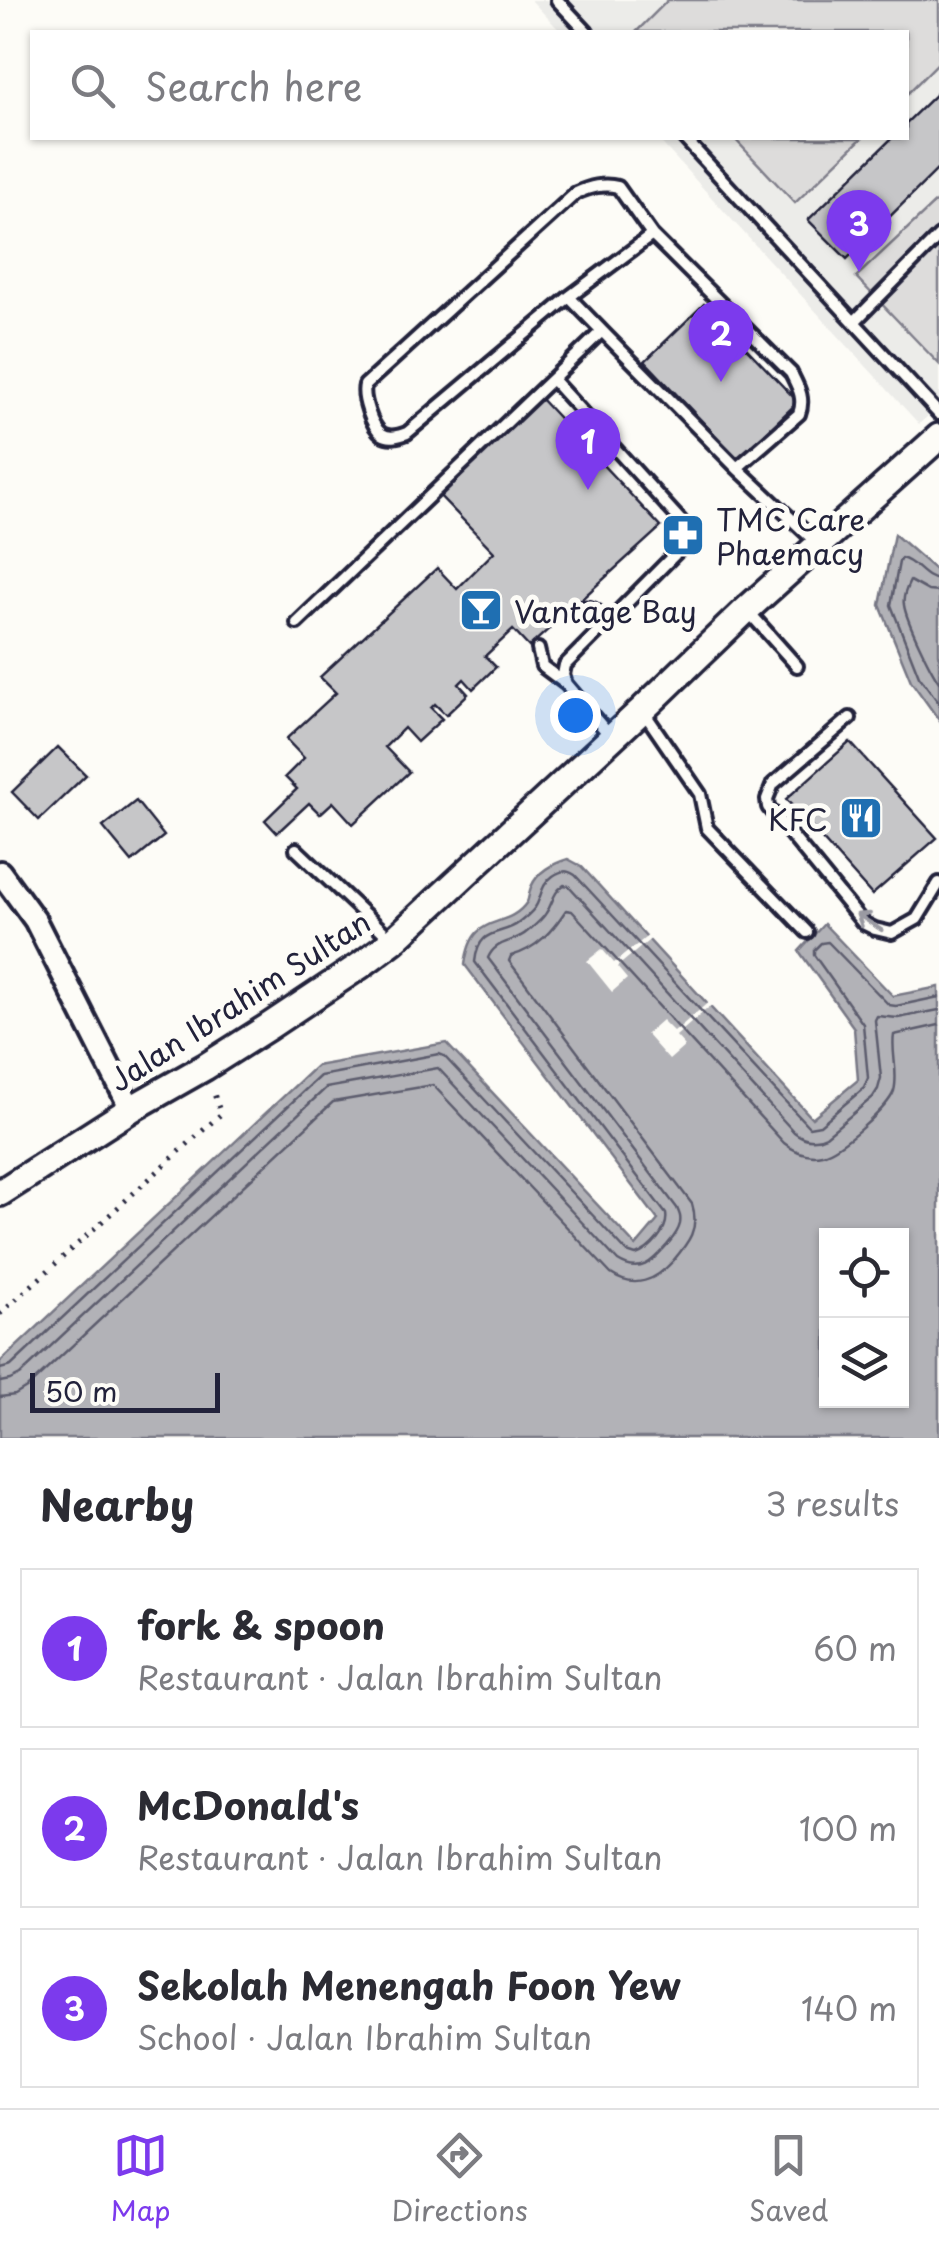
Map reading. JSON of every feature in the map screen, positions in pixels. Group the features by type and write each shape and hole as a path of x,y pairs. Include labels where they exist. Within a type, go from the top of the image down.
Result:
{"street":[{"name":"Jalan Ibrahim Sultan","path":"0,1193 131,1108 205,1067 392,941 746,610 939,436"},
{"path":"0,872 35,920 131,1108"}],"lane":[{"path":"557,0 585,30"},
{"path":"686,140 939,414"},
{"path":"652,235 569,297 408,433 395,437 378,431 362,397 365,385 576,192 609,184 618,187 652,235 791,373 799,390 803,404 799,414 737,468"},
{"path":"854,322 939,236"},
{"path":"569,297 737,468 820,546"},
{"path":"297,623 602,330"},
{"path":"552,378 681,521 683,535 682,546 566,665 566,684"},
{"path":"566,616 579,607 588,607 609,622"},
{"path":"746,610 797,666"},
{"path":"538,649 542,666 566,684 612,738"},
{"path":"642,710 700,794 708,828 807,932"},
{"path":"850,718 773,784 768,807 863,923 875,930 892,933 917,919 939,883"},
{"path":"296,849 392,941"}],"path":[{"path":"0,1314 221,1114 205,1067"}],"shaded area":[{"path":"531,0 939,0 939,406 919,424 659,140 909,140 909,30 559,30"},
{"path":"668,0 939,0 939,62 909,92 909,30 638,30"},
{"path":"736,140 860,140 795,203"},
{"path":"939,199 939,364 856,277"}],"water":[{"path":"894,534 939,573 939,720 911,681 880,605"},
{"path":"568,859 581,866 812,1118 858,1080 854,1028 799,951 824,924 893,996 939,987 939,1438 0,1438 0,1362 316,1066 446,1043 636,1246 658,1220 465,965 475,935 519,911 537,877"}],"pier":[{"path":"650,934 653,937 617,967 627,979 612,992 587,961 602,949 614,963"},
{"path":"711,1000 714,1003 676,1036 685,1046 669,1060 646,1034 662,1020 674,1032"}],"building":[{"path":"939,91 939,168 847,259 808,220 890,140 909,140 909,120"},
{"path":"704,304 798,402 738,459 645,361"},
{"name":"Vantage Bay","path":"540,398 661,527 529,647 513,630 485,656 496,667 473,689 464,679 459,684 468,694 446,715 435,704 431,708 442,719 417,742 404,728 385,747 409,772 353,824 333,802 320,814 309,803 277,833 265,820 297,789 285,777 304,758 286,739 336,693 320,677 437,568 457,589 494,552 437,493"},
{"name":"KFC","path":"850,742 937,838 872,895 786,799"},
{"path":"58,747 86,775 39,820 12,792"},
{"path":"136,801 164,836 132,862 103,827"}],"place":[{"name":"Sekolah Menengah Foon Yew","path":"859,272"},
{"name":"McDonald's","path":"721,382"},
{"name":"fork & spoon","path":"588,490"},
{"name":"TMC Care Phaemacy","path":"683,535"},
{"name":"Vantage Bay","path":"481,610"},
{"name":"KFC","path":"861,818"}]}
